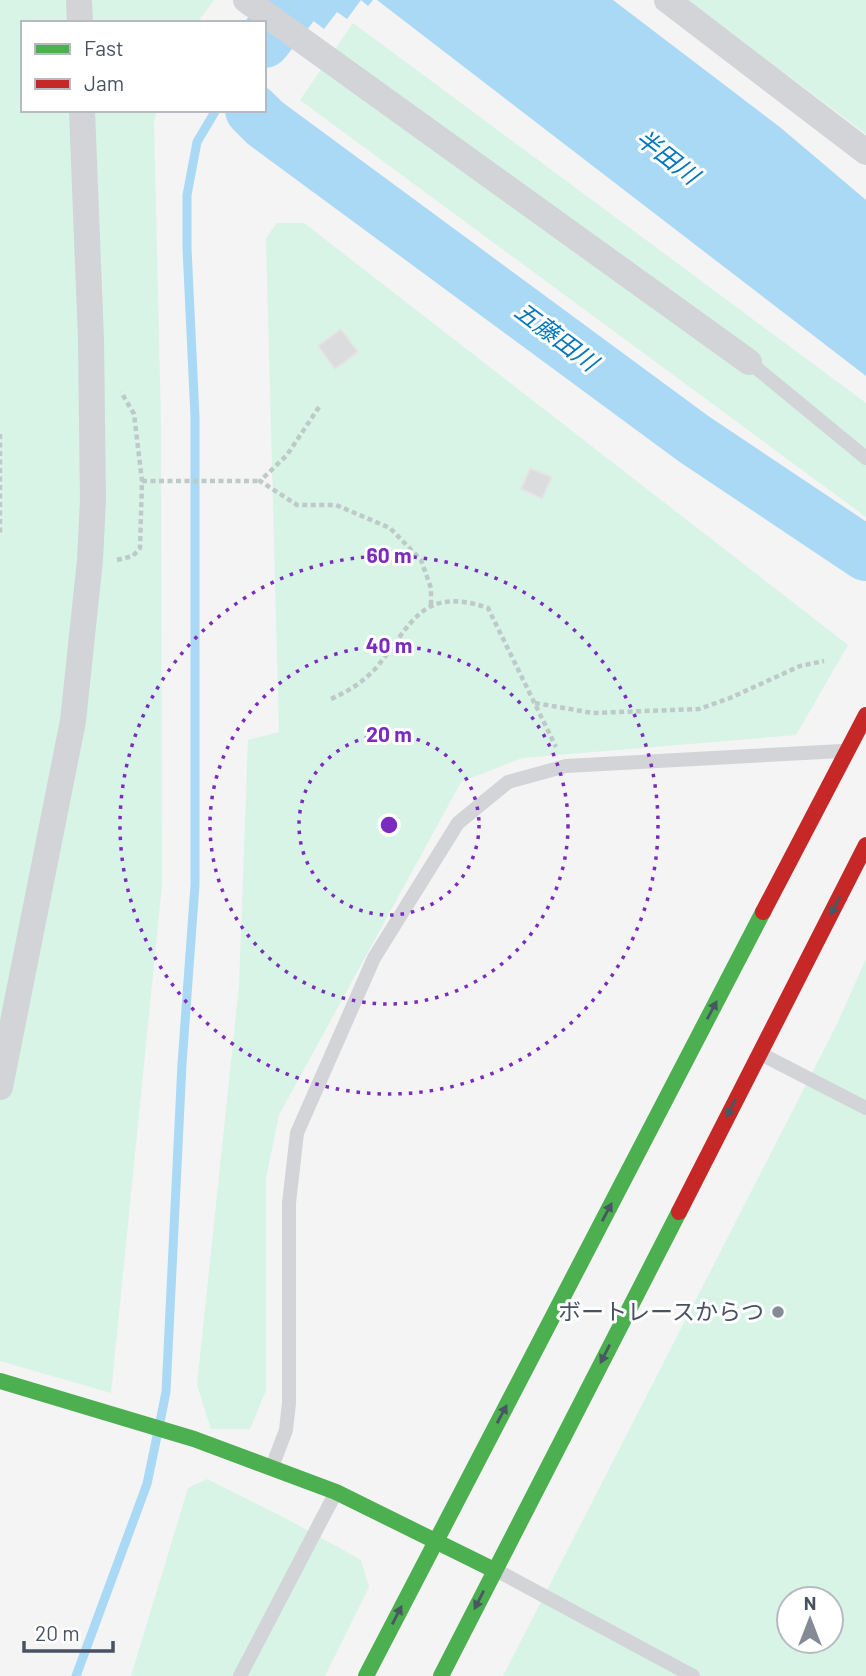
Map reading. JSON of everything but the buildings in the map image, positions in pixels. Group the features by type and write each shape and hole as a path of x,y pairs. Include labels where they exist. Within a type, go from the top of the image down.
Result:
{"street":[{"path":"79,0 80,21"},
{"path":"667,0 866,152"},
{"path":"246,1 749,362"},
{"path":"0,1087 73,721 90,560 93,500 91,340 82,112"},
{"path":"366,1676 866,715"},
{"path":"441,1676 866,845"},
{"path":"0,1381 194,1439 336,1492 494,1570"}],"lane":[{"path":"749,362 866,458"},
{"path":"272,1468 286,1430 289,1403 289,1203 297,1133 374,958 458,823 508,782 566,766 847,751"},
{"path":"759,1053 866,1108"},
{"path":"240,1676 336,1492"},
{"path":"494,1570 693,1676"}],"path":[{"path":"90,560 121,560 133,556 140,548 142,481 134,414 115,382"},
{"path":"260,481 287,455 319,407"},
{"path":"0,434 0,534"},
{"path":"142,481 260,481 297,505 336,505 390,528 421,560 431,588 431,605"},
{"path":"331,699 354,688 368,675 419,612 431,605 466,600 488,608 566,766"},
{"path":"534,703 593,713 699,709 800,666 824,661"}],"green space":[{"path":"0,0 214,0 198,21 21,21 21,112 156,112 154,121 161,424 162,885 111,1393 0,1361"},
{"path":"687,0 866,0 866,134 694,5"},
{"path":"353,23 866,403 866,517 300,100"},
{"path":"277,223 304,223 848,645 796,735 522,758 461,782 279,1115 266,1178 266,1390 250,1429 211,1429 197,1385 239,986 248,740 279,732 266,238"},
{"name":"ボートレースからつ","path":"866,959 866,1676 503,1676 837,1024"},
{"path":"207,1479 361,1560 369,1587 325,1676 131,1676 188,1488"}],"water":[{"path":"286,0 361,0 347,19 337,12 324,29"},
{"path":"361,0 373,0 368,6"},
{"name":"半田川","path":"377,0 613,0 781,128 866,200 866,376"}],"waterway":[{"name":"五藤田川","path":"266,38 296,0"},
{"path":"160,1422 166,1392 182,1064 195,885 195,417 187,195 197,142 215,112"},
{"name":"五藤田川","path":"254,112 265,123 694,439 866,554"},
{"path":"76,1676 147,1484 157,1436"}],"traffic: fast":[{"path":"366,1676 763,912"},
{"path":"441,1676 679,1212"},
{"path":"0,1381 194,1439 336,1492 494,1570"}],"traffic: jam":[{"path":"763,912 866,715"},
{"path":"679,1212 866,845"}],"place":[{"name":"ボートレースからつ","path":"778,1312"}]}
